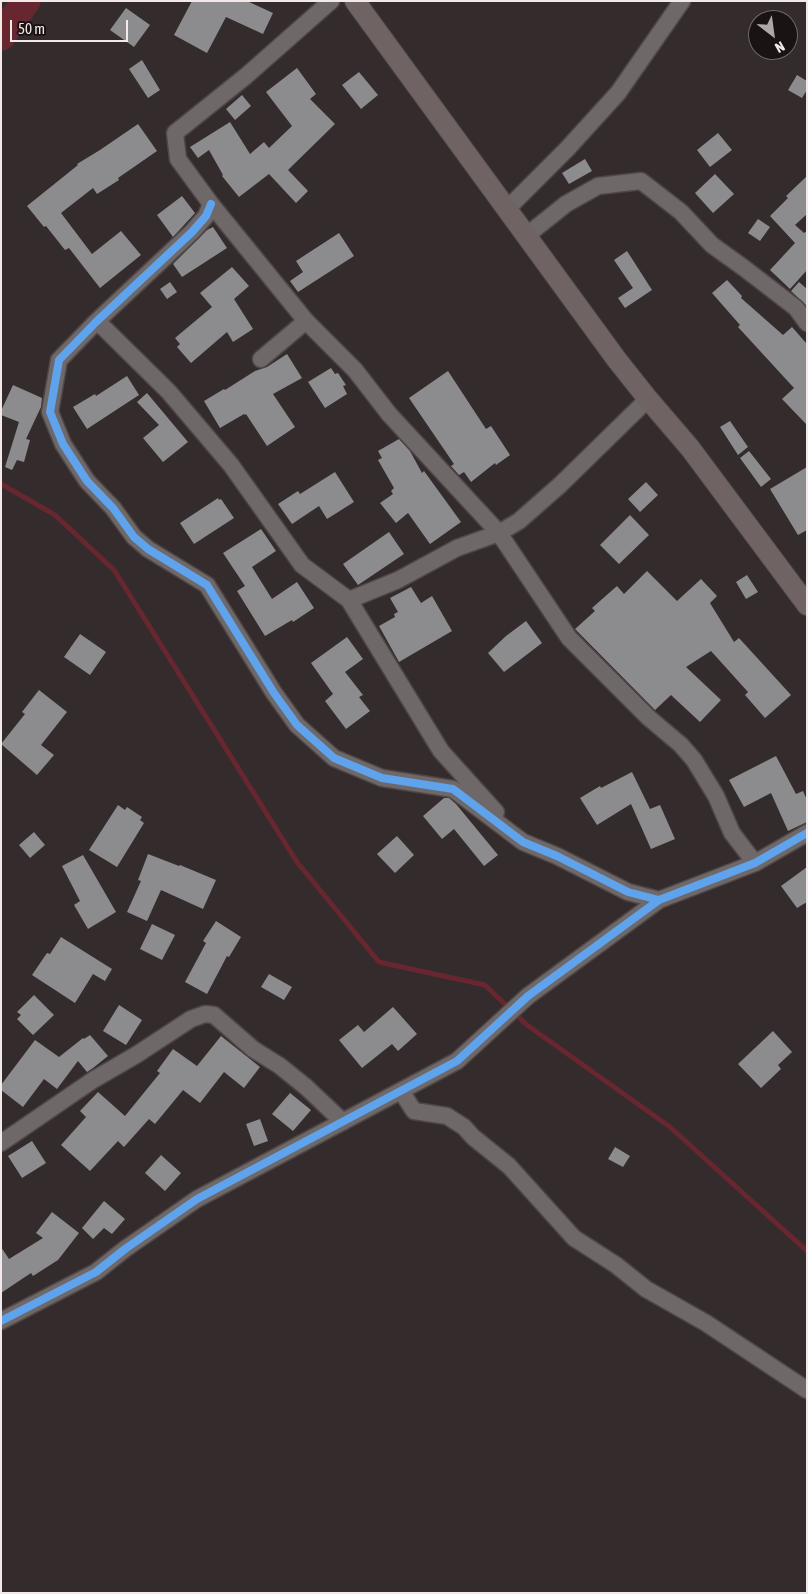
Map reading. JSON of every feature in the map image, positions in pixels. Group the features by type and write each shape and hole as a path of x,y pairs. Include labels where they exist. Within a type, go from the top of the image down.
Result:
{"main road":[{"path":"355,1 616,360 690,448 807,605"}],"street":[{"path":"331,1 246,76 175,133 178,159 211,204 306,321 355,370 390,414 499,533 569,638 649,718 681,745 694,760 716,796 732,833 755,863"},
{"path":"506,210 567,149 618,93 682,1"},
{"path":"526,236 566,204 598,186 641,181 681,212 712,245 796,308 807,323"},
{"path":"211,204 206,216 192,232 97,321 59,360 50,412 63,444 87,481 113,508 134,537 148,549 207,585 274,693 297,725 334,758 382,778 453,789 522,842 557,856 628,892 659,900"},
{"path":"97,321 169,392 224,458 302,565 349,600 441,751 522,842"},
{"path":"261,359 306,321"},
{"path":"349,600 398,580 456,548 499,533 519,521 560,485 648,399"},
{"path":"1,1321 96,1272 197,1198 457,1061 528,996 659,900 755,863 807,833"},
{"path":"1,1143 93,1080 191,1019 205,1014 214,1015 253,1049 280,1066 306,1087 342,1122"},
{"path":"401,1091 414,1110 447,1116 464,1127 472,1137 509,1166 574,1238 616,1265 646,1289 706,1323 807,1390"}],"building":[{"path":"192,1 247,1 273,13 263,34 226,17 207,53 174,35"},
{"path":"126,8 150,25 134,47 110,30"},
{"path":"142,60 160,90 148,98 129,69"},
{"path":"297,68 316,94 310,99 335,124 288,170 308,191 296,203 269,174 239,197 222,176 209,150 198,158 190,147 230,122 250,154 264,142 269,148 292,126 266,92"},
{"path":"359,72 378,95 361,109 342,85"},
{"path":"797,75 807,81 807,90 802,98 788,90"},
{"path":"242,95 251,106 235,120 226,109"},
{"path":"138,124 157,151 118,178 119,180 97,194 93,188 61,213 92,254 121,231 141,255 100,288 69,248 65,250 27,206 77,164"},
{"path":"718,133 732,150 710,167 697,150"},
{"path":"585,159 592,171 569,184 562,173"},
{"path":"715,174 734,194 713,213 695,193"},
{"path":"807,176 807,214 795,225 804,233 807,231 807,270 790,289 770,270 795,243 770,216 788,198 786,196"},
{"path":"182,196 195,213 173,237 157,215"},
{"path":"758,219 770,227 760,241 748,233"},
{"path":"213,227 227,248 182,277 173,264 207,230"},
{"path":"339,233 354,256 298,292 290,281 303,272 296,261"},
{"path":"627,251 652,290 625,308 618,298 633,288 614,260"},
{"path":"232,267 249,286 234,299 253,329 233,342 227,332 191,363 177,347 180,344 175,338 212,307 200,293"},
{"path":"727,280 742,296 741,298 783,335 792,327 807,344 807,425 782,399 794,388 738,327 740,325 712,293"},
{"path":"170,282 177,292 167,299 160,289"},
{"path":"799,282 807,289 807,306 791,291"},
{"path":"287,354 302,378 273,394 295,427 267,446 246,414 220,428 204,401"},
{"path":"331,368 335,374 338,373 346,385 343,386 347,394 325,408 308,382"},
{"path":"448,371 486,429 491,426 510,455 496,465 495,463 471,482 464,472 459,475 451,466 454,464 409,398"},
{"path":"127,376 139,395 87,429 73,407 95,394 96,396"},
{"path":"13,385 42,398 41,407 26,439 30,440 24,462 17,460 12,470 5,467 19,422 1,415 1,411"},
{"path":"147,393 188,442 163,462 143,438 159,425 137,402"},
{"path":"730,421 748,447 738,455 720,427"},
{"path":"399,439 410,451 422,473 424,471 461,522 430,544 408,513 396,523 380,503 393,494 391,491 394,488 378,460 382,458 378,451"},
{"path":"749,451 771,479 761,487 740,458"},
{"path":"807,467 807,530 798,535 770,489"},
{"path":"335,472 354,502 327,519 319,506 292,524 278,504 298,491 300,494"},
{"path":"646,482 658,495 640,512 628,499"},
{"path":"218,498 219,500 221,499 234,518 194,544 180,523"},
{"path":"630,515 649,535 619,564 600,545"},
{"path":"261,529 276,551 252,567 272,599 297,582 314,608 293,622 292,620 265,636 237,591 245,586 223,553"},
{"path":"389,532 404,554 358,585 343,564"},
{"path":"647,571 677,601 701,579 717,596 710,603 734,642 739,638 791,695 765,718 745,695 748,692 711,651 686,667 721,700 700,722 671,695 655,710 575,629 595,611 592,608 617,586 624,594"},
{"path":"747,575 758,592 746,599 736,582"},
{"path":"411,587 421,603 432,596 452,631 399,662 379,626 395,617 394,614 398,612 390,598"},
{"path":"526,621 542,643 504,672 488,653"},
{"path":"80,634 106,652 90,675 64,657"},
{"path":"347,637 363,659 345,672 363,695 359,697 370,711 346,729 325,701 333,694 311,663"},
{"path":"39,690 67,712 41,745 54,755 37,775 1,744 25,714 22,712"},
{"path":"776,756 796,794 803,791 807,800 807,822 788,831 771,793 744,807 729,780"},
{"path":"632,772 650,809 660,805 675,839 651,849 631,804 597,825 580,798 600,786 601,788"},
{"path":"444,798 449,798 456,804 498,855 484,866 454,829 442,839 423,816"},
{"path":"118,805 125,810 127,807 142,817 140,820 144,823 117,867 89,850"},
{"path":"34,832 45,845 30,858 19,845"},
{"path":"397,836 414,855 395,873 377,854"},
{"path":"148,854 216,880 203,909 161,890 147,921 127,912 141,881 138,880"},
{"path":"83,855 116,912 88,929 74,905 80,901 62,866"},
{"path":"807,867 807,902 797,908 781,886"},
{"path":"216,921 241,937 229,957 227,956 207,994 185,982 206,943 203,941"},
{"path":"152,924 175,935 162,960 140,949"},
{"path":"61,937 112,969 105,981 93,974 75,1003 32,975 47,953 50,954"},
{"path":"269,974 292,987 284,1000 261,987"},
{"path":"34,995 54,1015 33,1035 17,1019 21,1015 17,1012"},
{"path":"119,1005 142,1020 126,1045 103,1031"},
{"path":"393,1007 417,1034 398,1051 392,1044 362,1068 339,1040 358,1025 364,1032"},
{"path":"773,1031 792,1052 778,1065 781,1069 761,1088 738,1064"},
{"path":"90,1035 108,1056 87,1072 78,1061 57,1089 44,1079 23,1107 1,1090 1,1085 35,1040 59,1057 83,1038"},
{"path":"221,1036 260,1067 244,1088 224,1072 200,1103 183,1090 155,1124 149,1119 124,1147 118,1141 90,1171 61,1145 86,1117 80,1111 98,1092 125,1116 160,1073 157,1071 173,1049 197,1066"},
{"path":"290,1093 311,1110 293,1131 272,1114"},
{"path":"260,1119 268,1141 254,1146 246,1124"},
{"path":"32,1141 46,1163 22,1178 8,1156"},
{"path":"615,1147 630,1156 623,1167 608,1159"},
{"path":"161,1155 181,1173 165,1191 145,1173"},
{"path":"104,1201 125,1219 112,1234 104,1228 93,1239 82,1228"},
{"path":"52,1212 79,1233 58,1260 33,1276 31,1273 1,1293 1,1247 9,1259 43,1238 36,1233"}],"waterway":[{"path":"1,36 26,1"},
{"path":"1,484 55,515 114,570 297,862 379,962 485,985 527,1025 670,1127 807,1251"}],"cycle path":[{"path":"211,204 206,216 192,232 97,321 59,360 50,412 63,444 87,481 113,508 134,537 148,549 207,585 274,693 297,725 334,758 382,778 453,789 523,842 557,856 628,892 659,900"},
{"path":"1,1321 96,1272 125,1249 197,1199 457,1061 528,996 659,900 755,863 807,833"}]}
